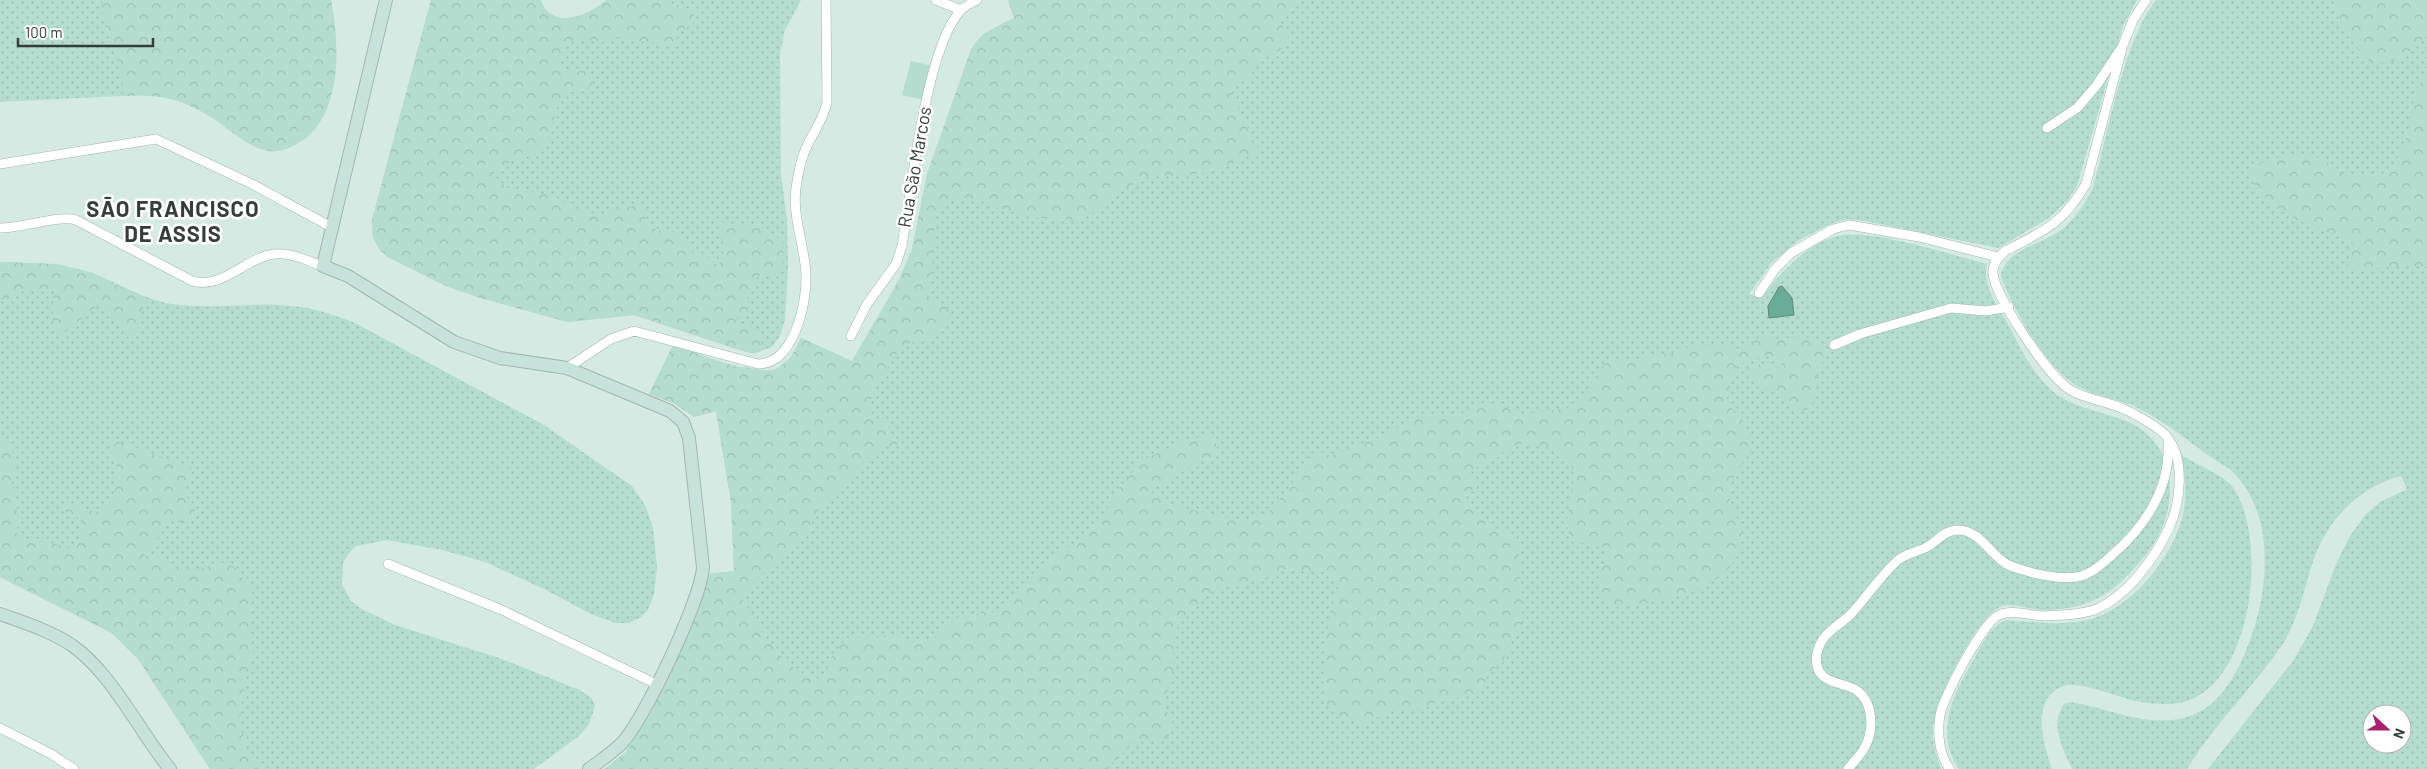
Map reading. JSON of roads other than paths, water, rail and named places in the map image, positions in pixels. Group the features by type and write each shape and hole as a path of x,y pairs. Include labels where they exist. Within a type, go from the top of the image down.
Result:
{"street":[{"path":"323,266 386,0"},
{"path":"566,368 611,340 634,331 758,364 772,360 787,347 796,329 806,281 795,207 802,157 823,117 826,102 826,0"},
{"path":"936,0 961,10"},
{"name":"Rua São Marcos","path":"851,336 867,304 896,264 902,246 931,80 942,45 961,10 977,0"},
{"path":"1948,765 1940,745 1940,714 1946,696 1987,624 1999,615 2011,613 2042,616 2070,615 2096,609 2115,597 2153,557 2174,518 2178,494 2176,456 2167,437 2126,410 2079,395 2062,384 2048,371 2008,307 1993,273 1998,257 2058,222 2074,204 2086,184 2123,45 2133,20 2146,0"},
{"path":"2046,128 2077,108 2096,86 2123,45"},
{"path":"0,164 156,140 252,184 333,228"},
{"path":"0,228 19,228 62,218 76,220 192,281 202,283 218,279 255,259 273,254 284,254 348,276 454,342 500,358 566,368 674,413 683,422 689,438 703,571 678,640 656,684 622,743 589,769"},
{"path":"1759,293 1775,269 1791,253 1832,230 1849,225 1909,235 1998,257"},
{"path":"1834,346 1860,334 1952,308 1986,311 2008,307"},
{"path":"1848,769 1866,746 1871,725 1870,714 1867,703 1857,690 1831,681 1819,671 1817,665 1818,651 1828,632 1851,614 1899,559 1927,547 1949,532 1958,530 1972,534 2004,563 2023,570 2065,578 2077,577 2092,571 2118,550 2146,520 2166,475 2167,437"},
{"path":"388,564 502,610 656,684"},
{"path":"0,614 48,632 82,654 110,686 170,769"},
{"path":"0,728 51,754 74,769"}],"district":[{"name":"SÃO FRANCISCO DE ASSIS","path":"173,222"}]}
